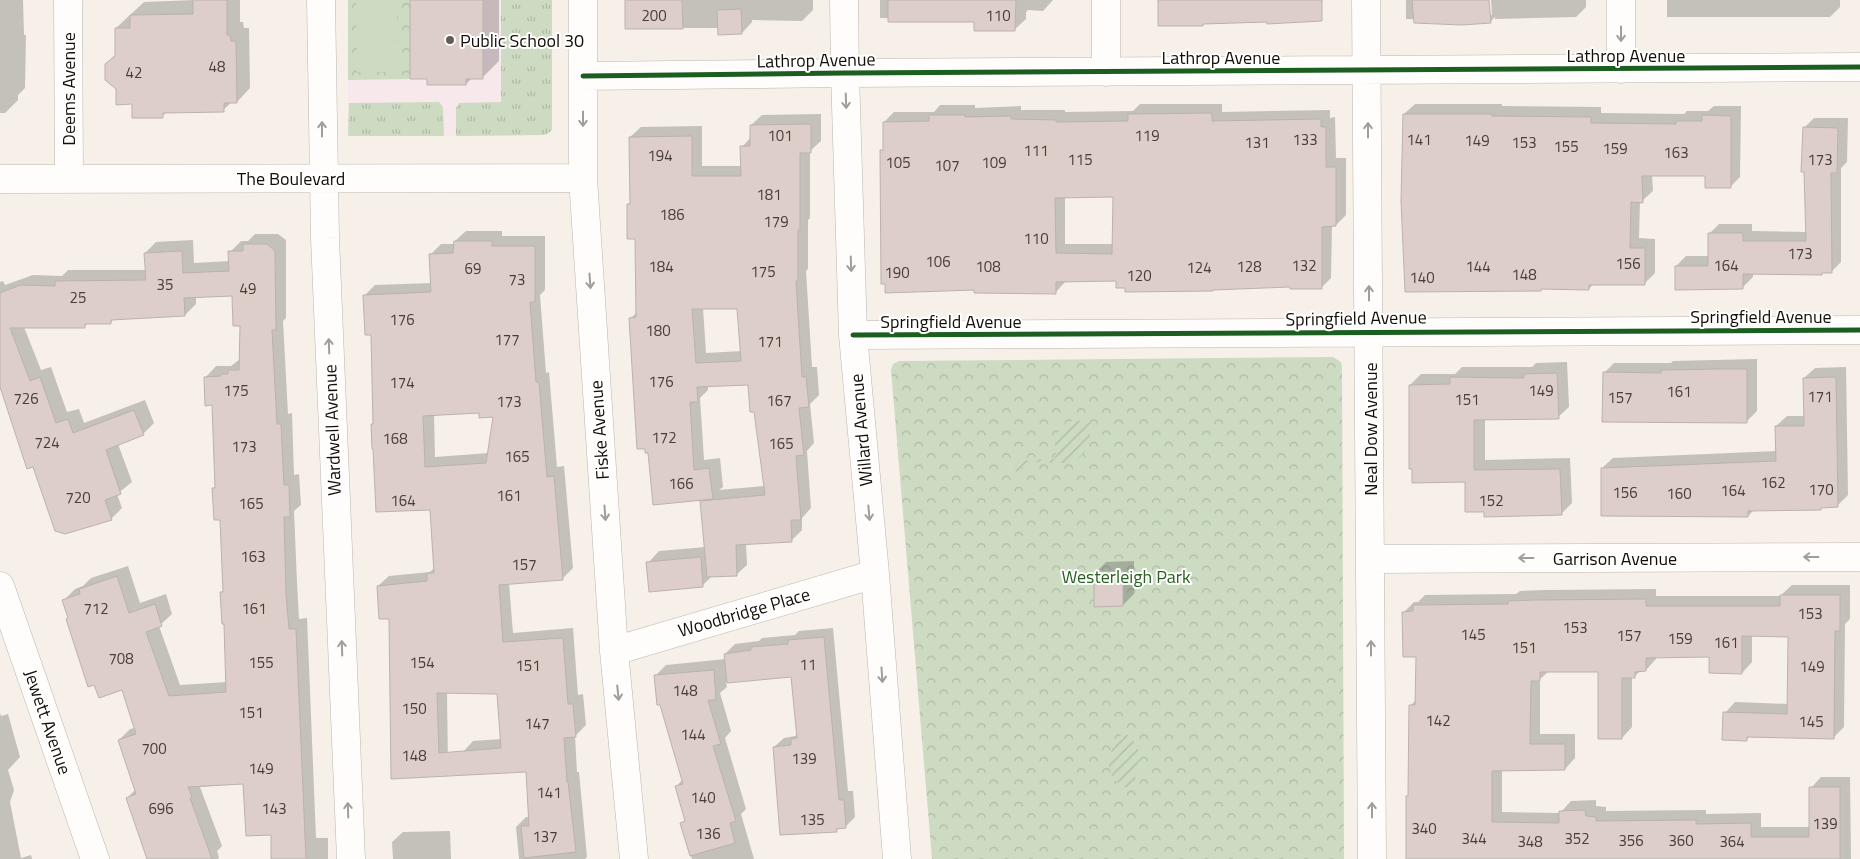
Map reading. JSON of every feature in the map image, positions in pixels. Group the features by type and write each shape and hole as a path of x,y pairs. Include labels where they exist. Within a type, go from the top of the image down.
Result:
{"street":[{"name":"Deems Avenue","path":"68,0 69,178"},
{"name":"Wardwell Avenue","path":"321,0 323,178 351,859"},
{"name":"Fiske Avenue","path":"583,0 582,178 614,651 634,859"},
{"name":"Willard Avenue","path":"844,0 853,336 875,574 897,859"},
{"path":"1106,0 1106,72"},
{"name":"Neal Dow Avenue","path":"1366,0 1372,859"},
{"path":"1621,0 1621,69"},
{"name":"Lathrop Avenue","path":"583,76 1860,68"},
{"name":"The Boulevard","path":"0,179 582,178"},
{"name":"Springfield Avenue","path":"853,336 1860,330"},
{"name":"Garrison Avenue","path":"1370,559 1860,557"},
{"name":"Woodbridge Place","path":"614,651 875,574"},
{"name":"Jewett Avenue","path":"0,586 95,859"}],"shaded area":[{"name":"Public School 30","path":"348,0 552,0 552,130 543,135 348,136"}],"green space":[{"path":"348,0 410,0 410,79 348,80"},
{"path":"356,0 397,0 398,72 357,72"},
{"path":"501,0 552,0 552,130 543,135 456,136 456,108 459,103 501,102"},
{"path":"439,102 443,107 444,136 348,136 349,103"},
{"name":"Westerleigh Park","path":"1333,357 1341,362 1342,367 1344,859 932,859 891,370 893,364 899,361"},
{"path":"1074,420 1091,424 1087,447 1080,457 1067,463 1034,463 1016,472 1013,467 1023,462 1054,459 1057,434 1062,427"},
{"path":"1123,732 1134,742 1139,752 1134,777 1141,780 1130,788 1119,784 1109,768 1111,753"}],"building":[{"path":"193,0 227,0 227,35 230,35 231,41 236,41 237,103 224,103 224,112 163,113 163,118 132,118 132,104 116,105 116,89 105,80 105,64 115,56 115,28 130,28 130,15 193,14"},
{"path":"410,0 483,0 483,79 466,79 466,85 427,85 427,79 410,79"},
{"path":"625,0 682,0 683,29 625,29"},
{"path":"888,0 1016,0 1015,31 974,31 974,22 888,22"},
{"path":"1158,0 1322,0 1322,21 1158,26"},
{"path":"1412,0 1489,0 1491,23 1462,25 1414,23"},
{"path":"741,9 742,34 718,35 717,10"},
{"path":"1212,113 1212,121 1321,119 1321,127 1326,127 1326,167 1336,167 1336,226 1322,227 1322,289 1290,289 1290,287 1213,291 1125,292 1125,288 1116,288 1116,281 1056,282 1056,294 974,293 974,290 885,293 885,284 881,284 880,150 883,150 883,122 929,121 929,115 965,115 965,117 1011,116 1011,119 1056,120 1056,122 1128,121 1128,114","holes":["1113,197 1112,254 1056,253 1055,198"]},
{"path":"1403,114 1591,117 1591,123 1676,124 1676,121 1702,121 1702,115 1731,116 1731,188 1705,188 1705,176 1642,176 1643,203 1631,202 1630,248 1645,248 1645,285 1589,285 1589,290 1541,289 1541,291 1405,292 1401,201"},
{"path":"811,124 811,153 800,153 800,230 798,230 798,281 796,281 802,377 806,377 809,407 799,408 804,455 796,456 801,520 791,520 792,542 736,545 737,576 707,577 700,501 765,495 754,412 750,412 748,385 697,387 698,402 690,402 694,470 709,468 713,499 653,505 648,453 645,453 645,449 637,449 629,318 636,317 635,239 627,239 627,204 630,204 629,137 692,136 692,176 741,176 740,146 750,146 750,125","holes":["692,309 737,309 741,361 696,363"]},
{"path":"1803,127 1838,128 1837,173 1831,173 1832,273 1822,273 1822,275 1743,274 1743,289 1675,290 1675,266 1708,266 1708,233 1743,233 1743,241 1806,241 1804,172 1801,172"},
{"path":"454,241 492,241 492,246 535,246 535,302 530,302 536,382 539,382 547,477 554,476 563,580 499,585 503,642 563,638 568,704 573,704 576,737 564,738 567,782 576,852 524,858 521,826 529,826 526,772 391,779 389,619 379,619 377,586 427,581 427,573 434,573 430,510 376,512 371,424 373,424 371,335 365,335 363,295 431,292 429,254 453,253","holes":["479,413 479,418 493,417 486,463 425,467 423,416","437,693 497,694 501,748 439,753"]},
{"path":"243,244 267,244 275,251 276,330 272,330 277,424 281,424 284,485 289,485 290,517 284,517 286,594 289,629 296,629 306,859 271,859 271,835 246,836 243,784 188,787 192,797 190,798 212,859 147,859 126,798 136,794 118,740 136,734 122,690 99,698 94,685 88,687 66,619 68,618 62,600 80,594 79,589 117,576 129,613 155,604 162,626 146,632 169,696 226,692 224,624 222,624 220,592 223,592 220,520 214,520 212,488 215,488 212,405 205,406 204,377 221,376 221,374 228,374 228,370 239,370 240,326 233,326 232,296 184,298 185,316 111,320 111,324 85,324 85,328 10,328 30,381 40,377 56,423 68,419 73,433 134,410 144,435 106,450 121,494 105,500 112,520 65,534 55,531 33,467 27,469 0,387 0,293 21,285 55,286 55,281 146,280 144,253 182,251 183,273 229,271 228,251 243,251"},
{"path":"1747,369 1747,423 1602,422 1603,372 1661,373 1661,370"},
{"path":"1557,373 1559,419 1474,420 1474,470 1560,469 1562,515 1484,517 1484,512 1465,512 1465,482 1412,483 1412,469 1409,469 1409,385 1450,384 1450,377 1524,378 1524,374"},
{"path":"1836,377 1838,507 1821,508 1821,510 1748,511 1748,517 1601,516 1601,468 1776,461 1775,426 1804,426 1803,378"},
{"path":"701,557 703,587 649,592 646,562"},
{"path":"1123,571 1123,606 1094,607 1094,572"},
{"path":"1780,595 1840,595 1840,631 1835,631 1834,739 1747,737 1747,741 1722,740 1723,712 1787,714 1788,637 1742,636 1742,674 1709,673 1709,657 1646,658 1646,671 1635,672 1635,678 1622,678 1622,739 1598,739 1598,672 1540,672 1540,681 1531,681 1530,744 1565,744 1565,770 1492,771 1492,822 1559,823 1559,811 1585,810 1586,816 1596,817 1596,821 1696,820 1696,824 1751,823 1751,837 1809,837 1809,787 1840,787 1840,859 1406,859 1409,705 1415,705 1416,657 1403,657 1402,612 1413,611 1413,605 1508,604 1508,601 1535,600 1646,599 1646,606 1780,606"},
{"path":"824,637 839,800 844,800 846,828 836,829 837,832 780,835 773,747 791,745 791,739 797,738 791,677 727,683 724,654 751,650 751,647 788,644 788,640"},
{"path":"714,670 716,700 708,700 721,744 713,746 736,821 730,823 735,843 690,856 680,823 685,821 675,786 683,784 660,705 657,705 654,675"}],"cycle path":[{"path":"583,76 1860,67"},
{"path":"853,335 1860,330"}],"place":[{"name":"Public School 30","path":"450,40"}]}
